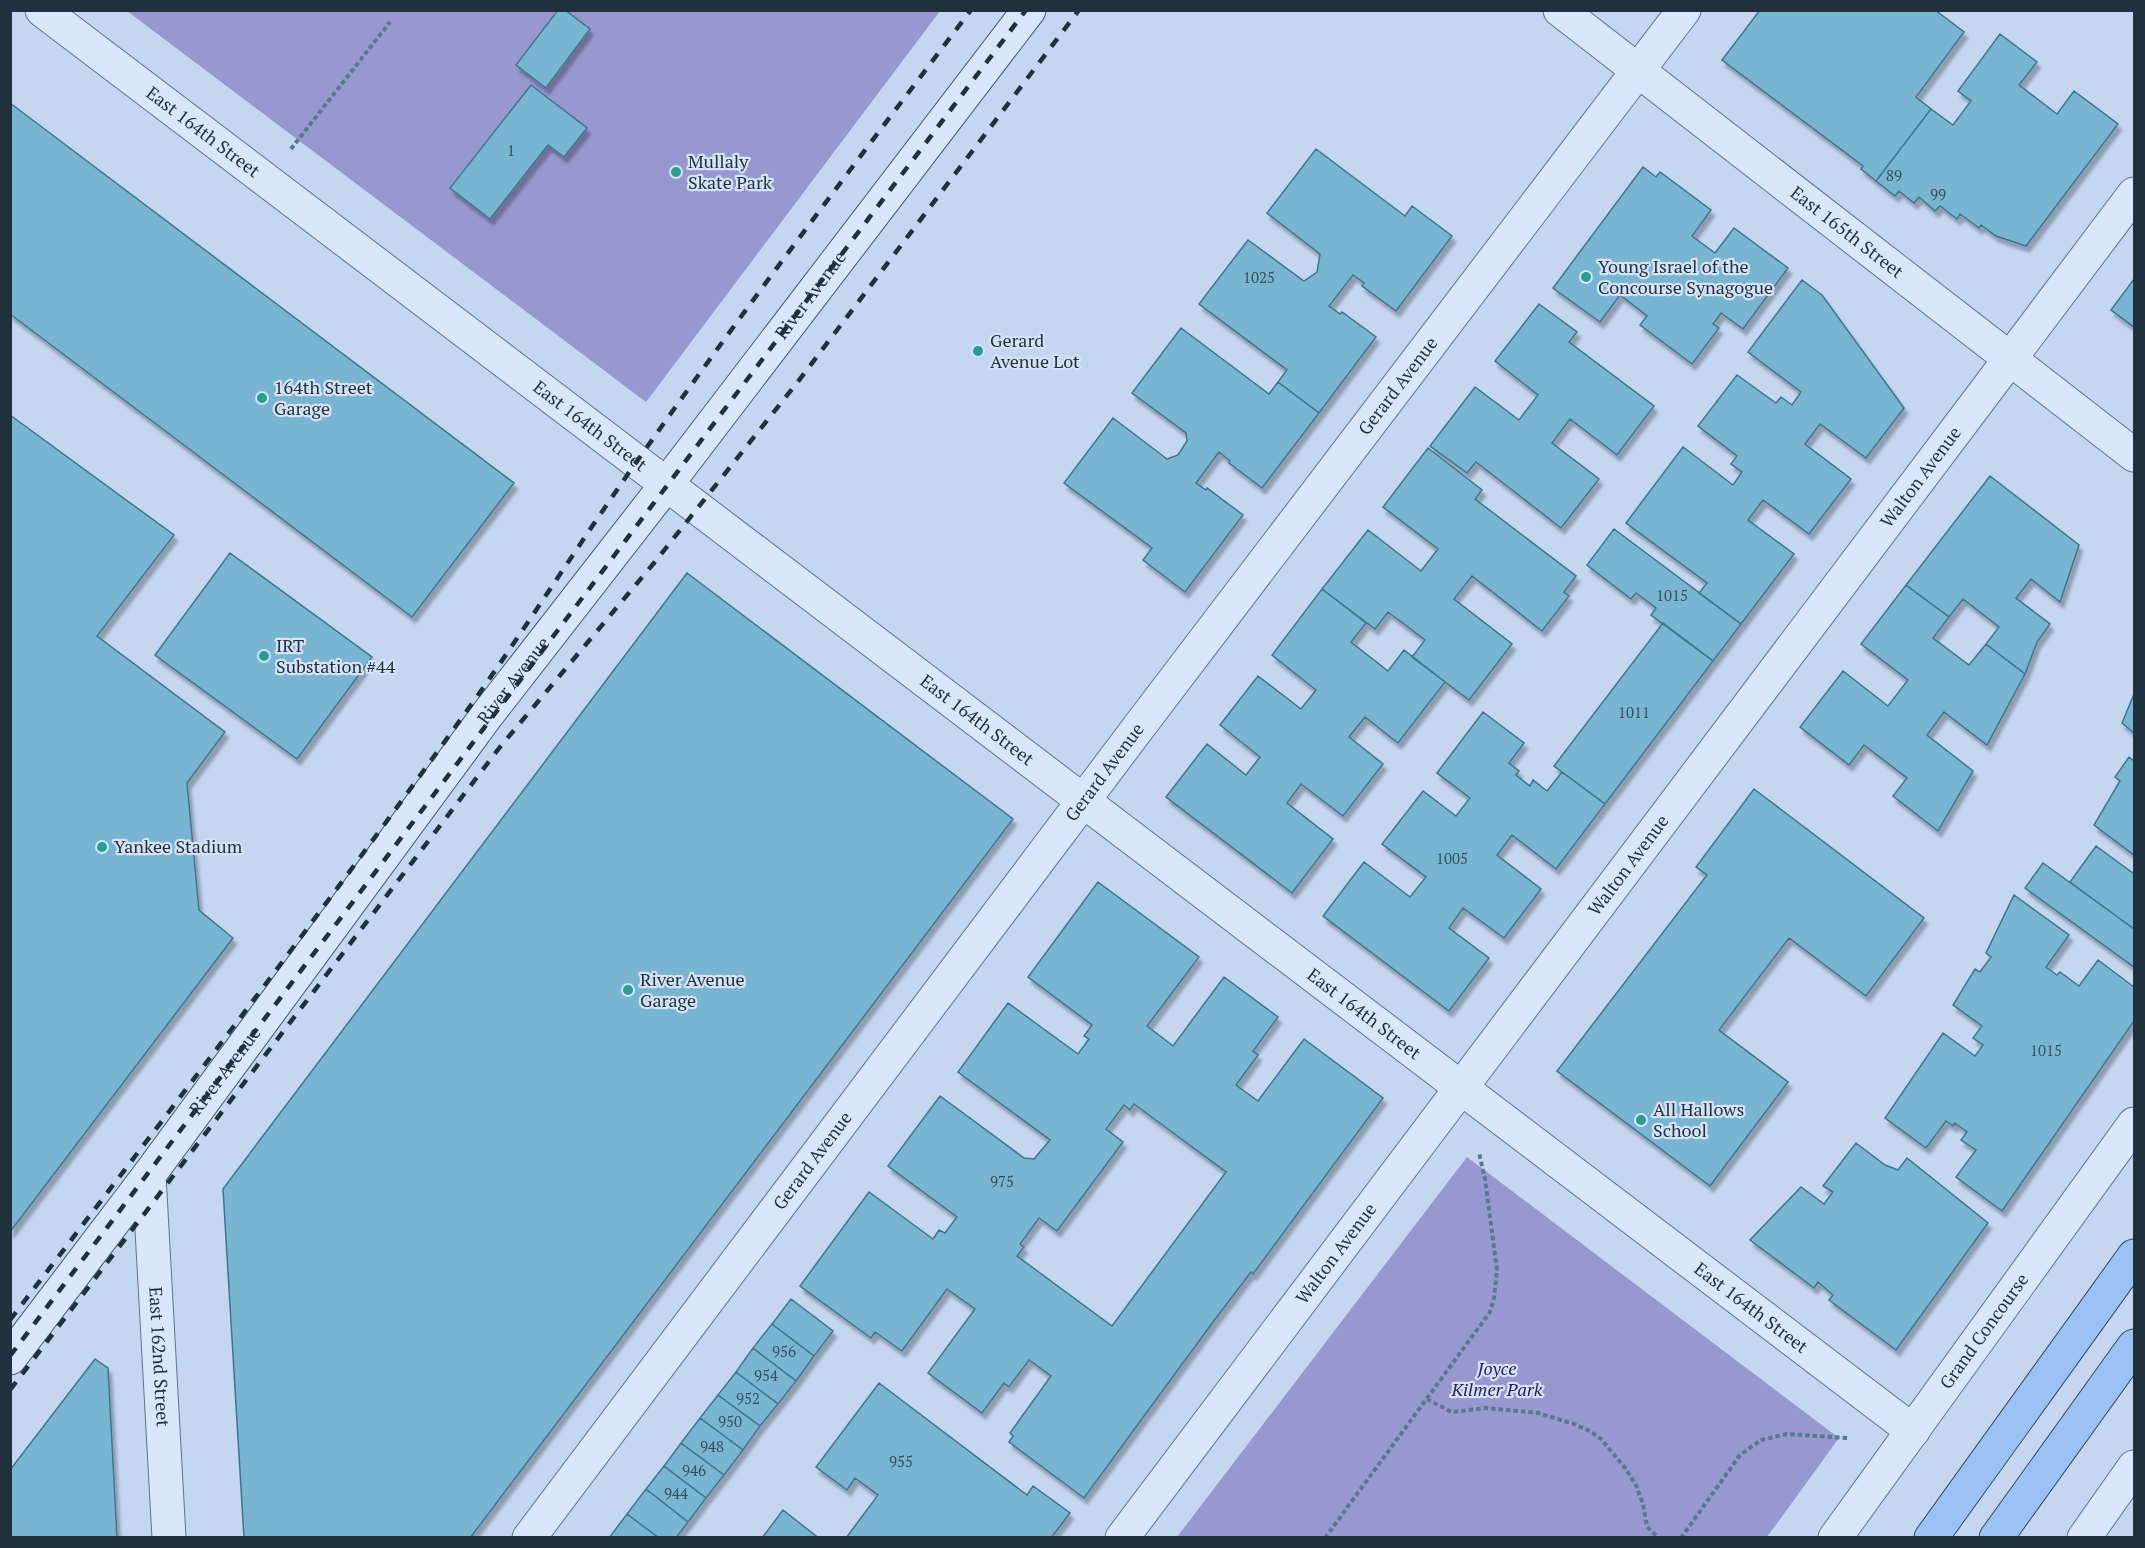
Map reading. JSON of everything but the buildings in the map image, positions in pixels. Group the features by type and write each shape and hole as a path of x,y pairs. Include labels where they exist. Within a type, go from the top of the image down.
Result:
{"main road":[{"path":"1931,1538 2134,1256"},
{"path":"1996,1538 2134,1346"}],"street":[{"name":"East 164th Street","path":"42,10 1913,1431"},
{"name":"River Avenue","path":"10,1358 149,1175 487,715 666,486 1029,10"},
{"name":"East 165th Street","path":"1560,10 2134,454"},
{"name":"Gerard Avenue","path":"529,1538 1135,732 1684,10"},
{"name":"Walton Avenue","path":"1122,1538 2134,194"},
{"name":"Grand Concourse","path":"1835,1538 2134,1124"},
{"name":"East 162nd Street","path":"149,1175 169,1538"},
{"path":"2084,1538 2134,1467"}],"path":[{"path":"291,149 390,22"},
{"path":"1325,1538 1490,1312 1497,1270 1485,1179 1479,1153"},
{"path":"1427,1399 1452,1412 1486,1408 1539,1413 1590,1431 1601,1439 1626,1468 1643,1504 1647,1527 1659,1538"},
{"path":"1681,1538 1740,1455 1761,1440 1787,1434 1848,1438"}],"green space":[{"path":"127,11 940,11 646,402"},
{"name":"Joyce Kilmer Park","path":"1467,1157 1839,1438 1767,1537 1177,1537"}],"railway":[{"path":"10,1320 238,1021 406,795 484,687 617,489 680,400 971,10"},
{"path":"10,1356 1026,10"},
{"path":"10,1390 500,747 654,563 800,379 1079,10"}],"place":[{"name":"Mullaly Skate Park","path":"676,172"},
{"name":"Young Israel of the Concourse Synagogue","path":"1586,277"},
{"name":"Gerard Avenue Lot","path":"978,351"},
{"name":"164th Street Garage","path":"262,398"},
{"name":"IRT Substation #44","path":"264,656"},
{"name":"Yankee Stadium","path":"102,847"},
{"name":"River Avenue Garage","path":"628,990"},
{"name":"All Hallows School","path":"1641,1120"}]}
